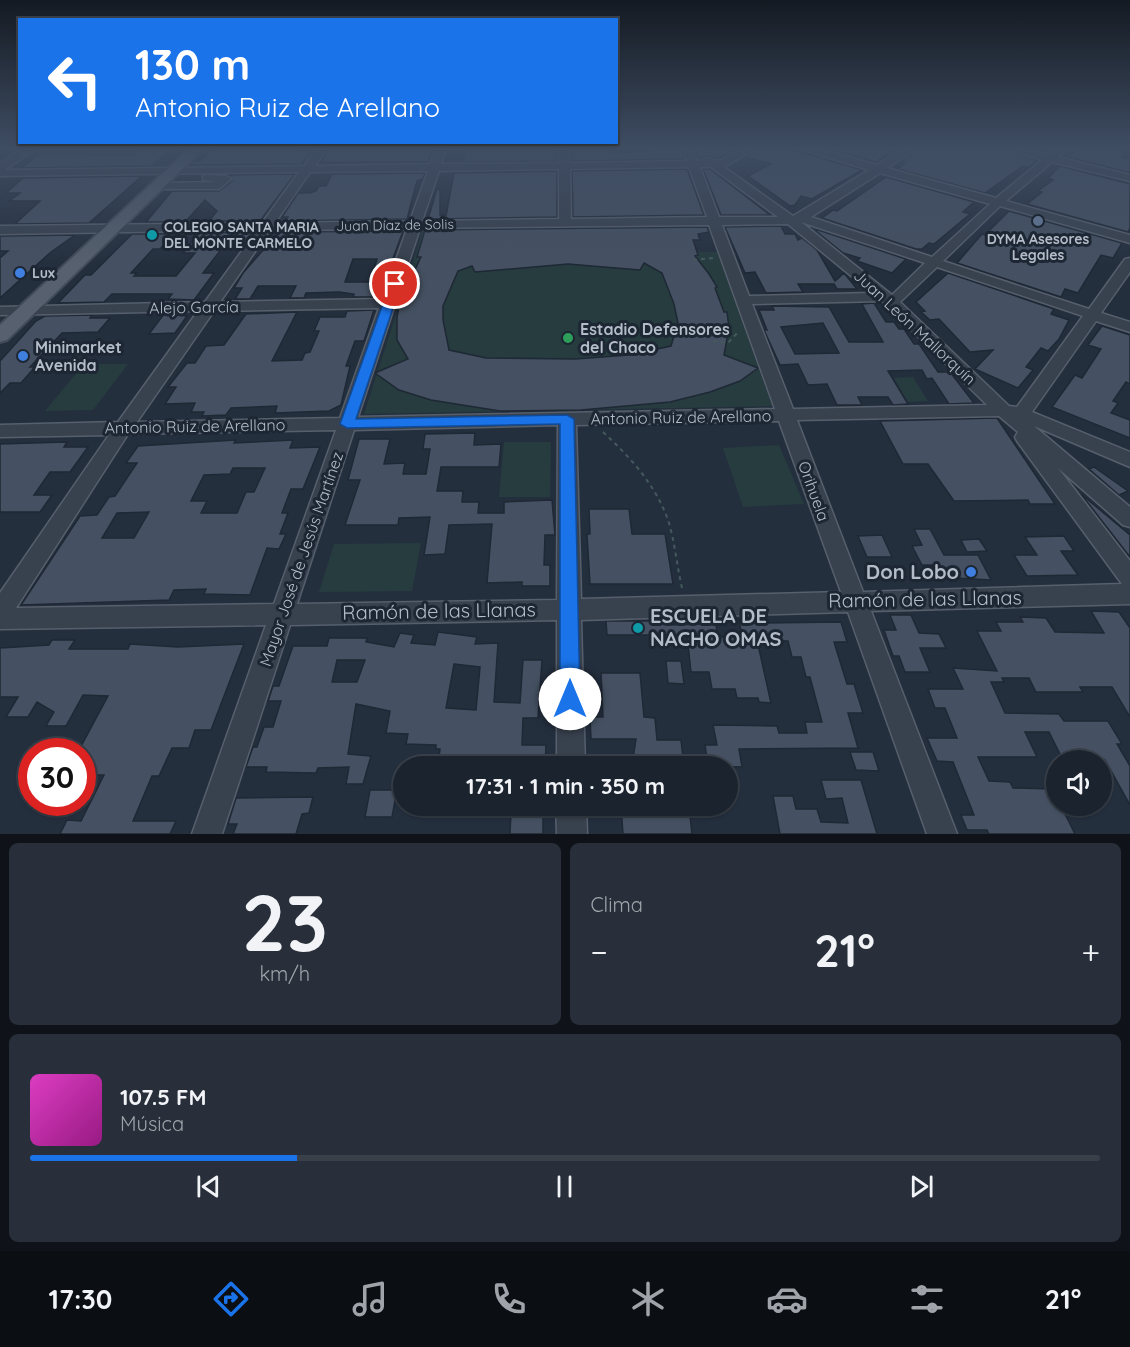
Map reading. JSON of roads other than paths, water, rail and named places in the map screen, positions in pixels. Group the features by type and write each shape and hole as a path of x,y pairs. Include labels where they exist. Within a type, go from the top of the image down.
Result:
{"main road":[{"path":"0,336 9,313 154,187"}],"street":[{"path":"0,612 209,306 296,187"},
{"name":"Mayor José de Jesús Martínez","path":"207,834 428,187"},
{"path":"565,187 566,223"},
{"name":"Orihuela","path":"700,187 942,834"},
{"name":"Juan León Mallorquín","path":"748,187 796,219 889,299 1130,519"},
{"path":"796,219 848,187"},
{"path":"943,187 1130,239"},
{"path":"743,300 889,299 1017,187"},
{"path":"796,219 1130,327"},
{"name":"Juan Díaz de Solis","path":"0,230 796,219"},
{"path":"1012,412 1092,315 1130,262"},
{"name":"Alejo García","path":"9,313 389,303"},
{"path":"1012,412 1130,460"},
{"path":"1012,412 1130,578"},
{"name":"Antonio Ruiz de Arellano","path":"0,430 1012,412"},
{"path":"567,419 571,756"},
{"name":"Ramón de las Llanas","path":"0,619 569,610 1130,594"},
{"path":"571,816 572,834"}],"place":[{"name":"DYMA Asesores Legales","path":"1038,221"},
{"name":"COLEGIO SANTA MARIA DEL MONTE CARMELO","path":"152,235"},
{"name":"Lux","path":"20,273"},
{"name":"Estadio Defensores del Chaco","path":"568,338"},
{"name":"Minimarket Avenida","path":"23,356"},
{"name":"Don Lobo","path":"971,572"},
{"name":"ESCUELA DE NACHO OMAS","path":"638,628"}]}
